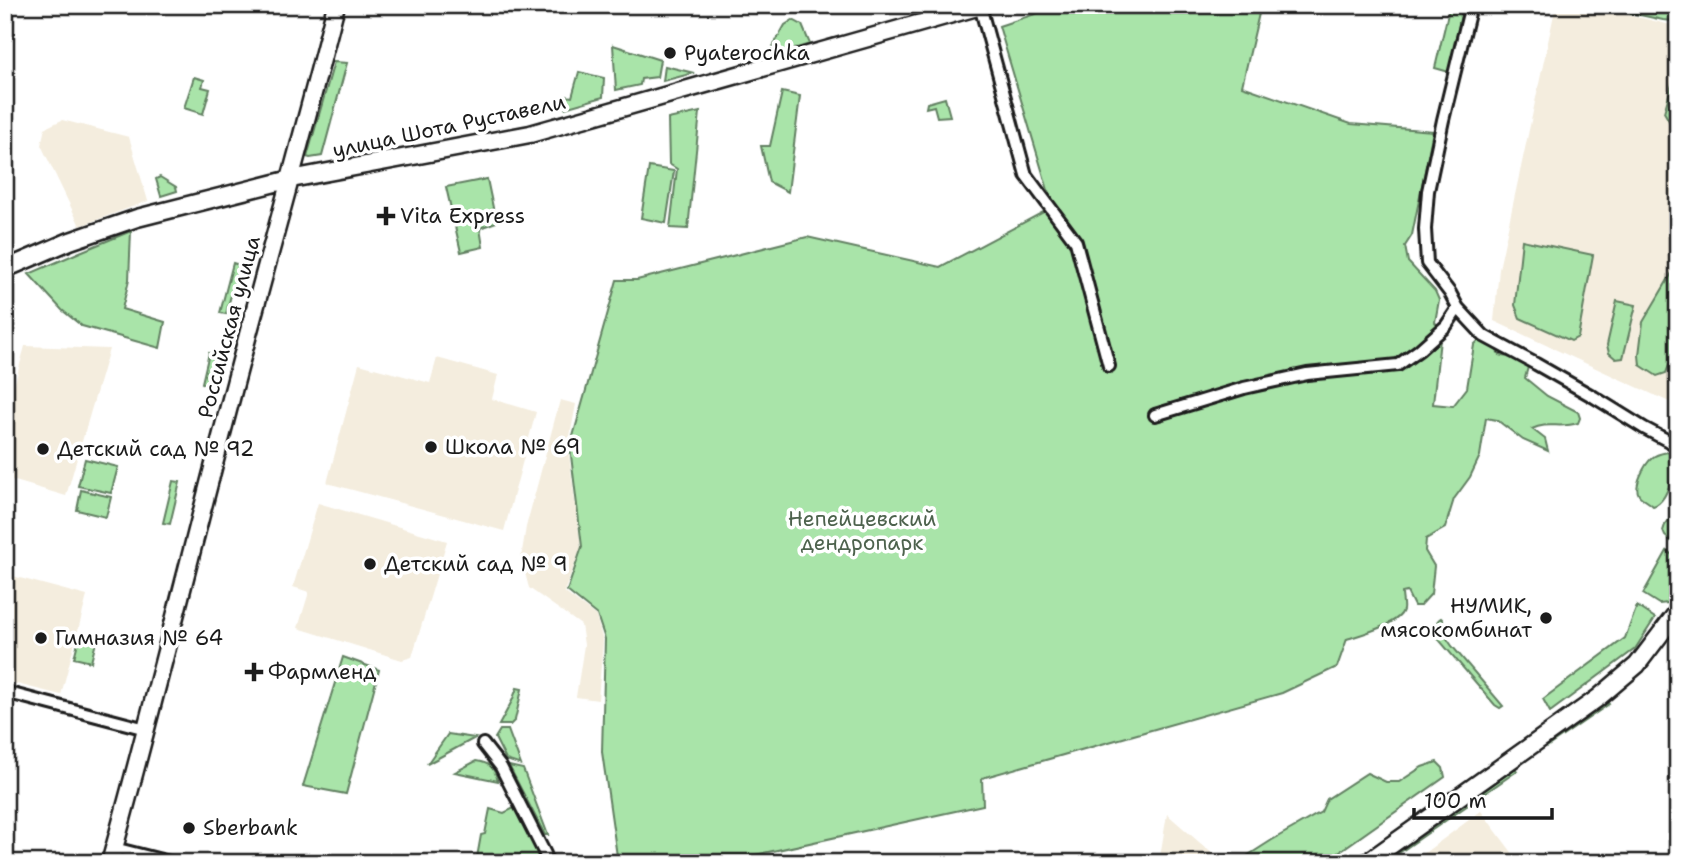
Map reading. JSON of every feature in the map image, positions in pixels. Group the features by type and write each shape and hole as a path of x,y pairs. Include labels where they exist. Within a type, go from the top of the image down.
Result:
{"main road":[{"name":"Российская улица","path":"112,855 336,5"},
{"name":"улица Шота Руставели","path":"5,269 137,218 291,179 530,134 982,6"},
{"path":"1370,861 1598,698 1637,665 1677,614"}],"street":[{"path":"1471,5 1428,191 1425,229 1427,263 1458,308 1484,336 1678,446"},
{"path":"982,6 1026,175 1076,242 1109,366"},
{"path":"1155,415 1244,388 1307,374 1398,365 1419,351 1447,326 1458,308"},
{"path":"5,692 146,729"},
{"path":"483,744 501,767 547,863"},
{"path":"112,855 173,863"}],"shaded area":[{"path":"1556,5 1588,5 1675,26 1678,24 1678,406 1494,321 1499,269"},
{"path":"62,120 129,137 148,201 80,226 41,145 45,128"},
{"name":"Детский сад № 92","path":"25,346 109,349 66,496 5,478 5,419"},
{"name":"Школа № 69","path":"437,358 498,375 492,399 536,412 504,531 327,483 359,364 430,383"},
{"path":"560,400 576,404 568,447 581,548 564,592 596,616 603,641 598,700 576,697 584,645 581,625 529,588 521,558 526,527"},
{"name":"Детский сад № 9","path":"318,503 447,541 412,657 402,660 298,628 309,592 293,587"},
{"name":"Гимназия № 64","path":"5,574 87,596 61,695 5,681"},
{"path":"1481,811 1520,863 1411,863"},
{"path":"1167,814 1223,863 1159,863"}],"green space":[{"name":"Непейцевский дендропарк","path":"1062,5 1261,5 1242,86 1351,124 1433,131 1412,235 1405,246 1408,262 1435,291 1439,300 1435,322 1441,330 1433,404 1453,406 1467,388 1474,345 1478,341 1489,341 1500,355 1527,362 1525,378 1547,396 1578,412 1578,423 1532,429 1545,439 1548,451 1523,440 1497,420 1486,418 1480,456 1470,477 1454,499 1445,528 1426,539 1425,551 1434,566 1431,594 1420,606 1414,606 1407,592 1402,593 1403,610 1395,620 1347,639 1337,667 1282,693 982,778 983,805 718,863 618,863 602,752 605,639 597,615 567,591 582,547 570,447 617,280 637,280 807,237 940,267 1053,207 999,26"},
{"path":"1450,5 1463,5 1449,72 1435,68"},
{"path":"1656,5 1676,16 1674,21 1599,6"},
{"path":"793,20 802,25 810,44 759,60 758,55 770,52 785,25"},
{"path":"613,45 660,60 657,77 641,79 640,85 616,90"},
{"path":"334,62 347,63 322,156 310,158 307,157"},
{"path":"665,66 694,73 663,81"},
{"path":"579,72 604,78 603,97 565,108 565,96 572,97"},
{"path":"194,77 204,80 202,87 210,89 203,114 184,108"},
{"path":"1673,81 1678,83 1676,124 1671,124 1664,112"},
{"path":"782,92 800,96 788,192 769,182 761,146 770,146"},
{"path":"945,98 950,116 937,117 934,106 926,108 927,103"},
{"path":"700,112 688,229 670,228 677,169 669,164 668,119"},
{"path":"649,167 674,171 666,223 641,218"},
{"path":"160,177 176,187 177,191 161,196 156,179"},
{"path":"487,179 496,222 480,228 483,247 461,252 446,187"},
{"path":"131,231 129,280 122,309 165,322 160,348 82,326 62,310 29,274"},
{"path":"1522,240 1593,255 1578,337 1571,341 1520,318 1515,305"},
{"path":"233,263 239,265 226,314 220,313"},
{"path":"1672,273 1678,275 1676,337 1666,373 1657,376 1640,365 1643,322"},
{"path":"1617,301 1636,305 1623,358 1616,359 1609,353 1607,345"},
{"path":"209,353 215,354 207,385 202,383"},
{"path":"1668,452 1678,454 1678,472 1674,474 1664,497 1653,506 1639,495 1639,481 1652,458"},
{"path":"85,459 118,467 111,493 78,486"},
{"path":"173,481 180,482 170,524 163,523"},
{"path":"81,490 111,497 106,517 77,510"},
{"path":"1678,509 1678,547 1663,531"},
{"path":"1667,551 1678,559 1678,588 1668,603 1659,604 1643,594"},
{"path":"1637,606 1655,618 1635,649 1550,712 1543,699 1625,638"},
{"path":"1441,618 1444,634 1452,646 1503,706 1500,708 1495,705 1434,634 1436,623"},
{"path":"80,634 97,638 91,662 74,658"},
{"path":"343,657 379,670 346,794 303,786"},
{"path":"517,688 522,689 515,720 510,725 499,725 512,701"},
{"path":"1605,699 1609,704 1548,746 1548,740"},
{"path":"500,730 508,730 521,765 506,760 495,738"},
{"path":"448,734 475,738 427,764"},
{"path":"476,761 491,766 498,781 455,772"},
{"path":"1437,762 1443,768 1445,777 1323,863 1241,863 1244,858 1272,840 1321,812 1327,799 1367,773 1386,782 1399,782 1422,767"},
{"path":"509,766 523,769 548,835 545,835"},
{"path":"1514,766 1517,771 1389,860 1385,859"},
{"path":"514,808 535,844 539,863 476,863 481,835 485,834 490,809 504,813"}],"place":[{"name":"Pyaterochka","path":"670,53"},
{"name":"Vita Express","path":"386,216"},
{"name":"Школа № 69","path":"431,447"},
{"name":"Детский сад № 92","path":"43,449"},
{"name":"Детский сад № 9","path":"370,564"},
{"name":"НУМИК, мясокомбинат","path":"1546,618"},
{"name":"Гимназия № 64","path":"41,638"},
{"name":"Фармленд","path":"254,672"},
{"name":"Sberbank","path":"189,828"}]}
